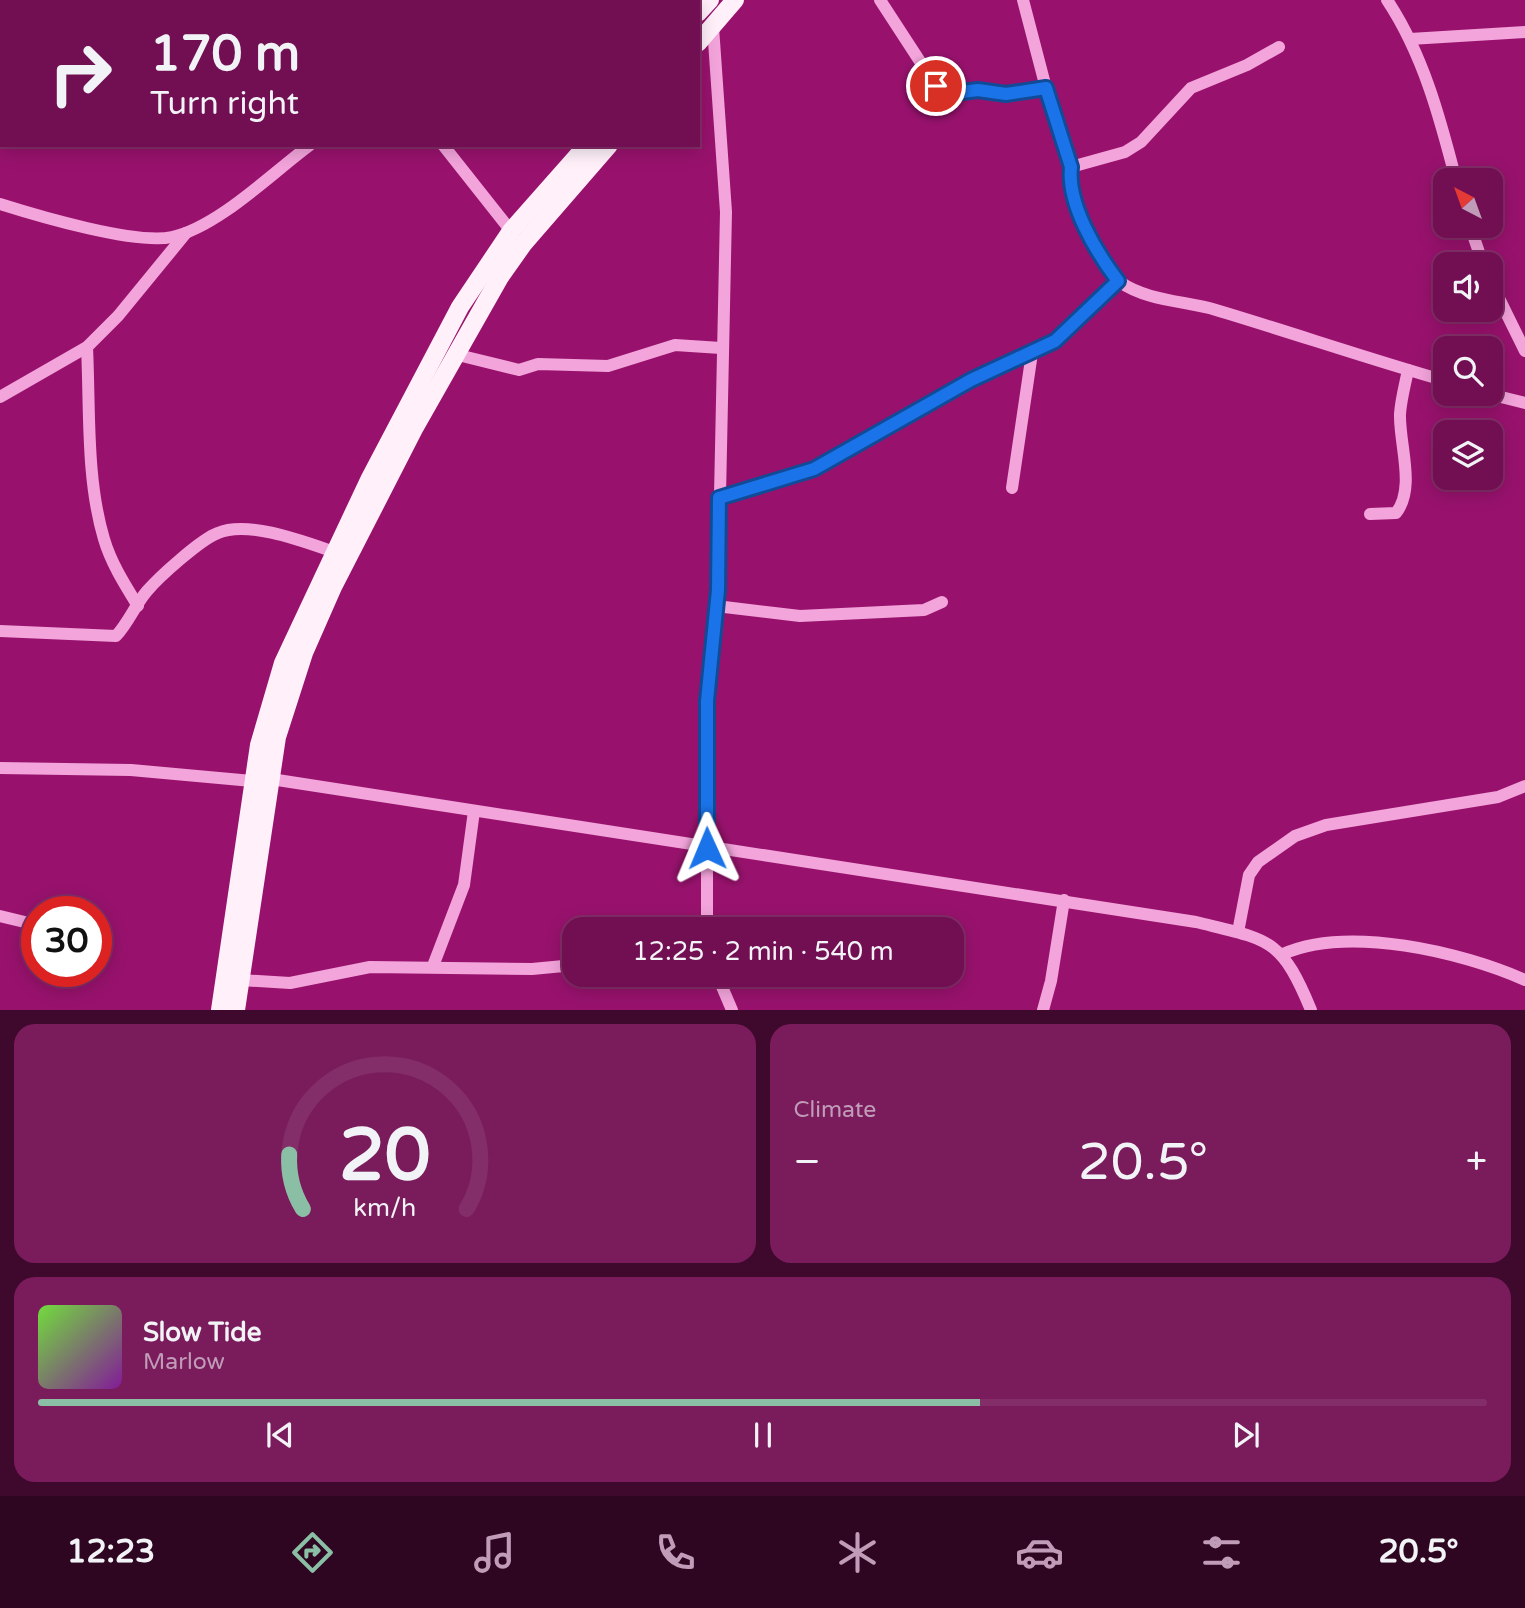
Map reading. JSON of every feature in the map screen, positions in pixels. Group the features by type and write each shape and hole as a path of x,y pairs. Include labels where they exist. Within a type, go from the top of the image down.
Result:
{"main road":[{"path":"700,41 735,0"},
{"path":"220,1010 252,781 263,724 283,663 334,552 460,307 511,231 585,147"},
{"path":"236,1010 277,737 309,642 333,587 454,354 524,243 607,147"}],"street":[{"path":"880,0 936,86 946,94 978,90 1006,94 1046,88"},
{"path":"1023,0 1046,88 1071,167 1070,176 1084,224 1091,242 1118,281 1133,289 1212,309 1433,377"},
{"path":"1387,0 1424,69 1453,168"},
{"path":"707,917 707,701 716,606 726,212 712,27"},
{"path":"1410,39 1525,32"},
{"path":"1071,167 1125,152 1141,142 1191,88 1247,65 1279,47"},
{"path":"0,204 32,214 149,240 175,237 233,203 307,147"},
{"path":"445,147 511,231"},
{"path":"0,397 87,347 118,316 189,230"},
{"path":"719,498 814,469 971,380 1032,353 1063,335 1118,281"},
{"path":"1503,306 1525,351"},
{"path":"454,354 519,370 538,364 608,366 675,345 721,348"},
{"path":"87,347 94,481 104,538 119,575 138,606"},
{"path":"1012,488 1032,353"},
{"path":"1370,514 1396,513 1403,500 1405,471 1400,413 1408,370"},
{"path":"1503,398 1525,403"},
{"path":"0,631 116,636 146,592 173,566 218,533 242,530 284,536 334,552"},
{"path":"716,606 800,616 923,610 942,602"},
{"path":"0,768 131,770 252,781"},
{"path":"271,779 707,848 1149,913 1238,932 1269,943 1283,954 1311,1010"},
{"path":"1238,932 1249,875 1258,862 1296,836 1326,825 1498,797 1525,786"},
{"path":"433,966 464,885 474,811"},
{"path":"1042,1010 1051,981 1064,900"},
{"path":"0,916 21,921"},
{"path":"1283,954 1311,944 1366,943 1434,952 1492,966 1525,969"},
{"path":"240,980 290,982 370,967 532,969 562,966"},
{"path":"1492,966 1525,980"},
{"path":"722,987 732,1010"}],"route":[{"path":"707,848 707,701 718,590 719,498 814,469 971,380 1055,341 1118,281 1091,242 1084,224 1070,176 1071,167 1046,88 1006,94 978,90 946,94 936,86"}]}
